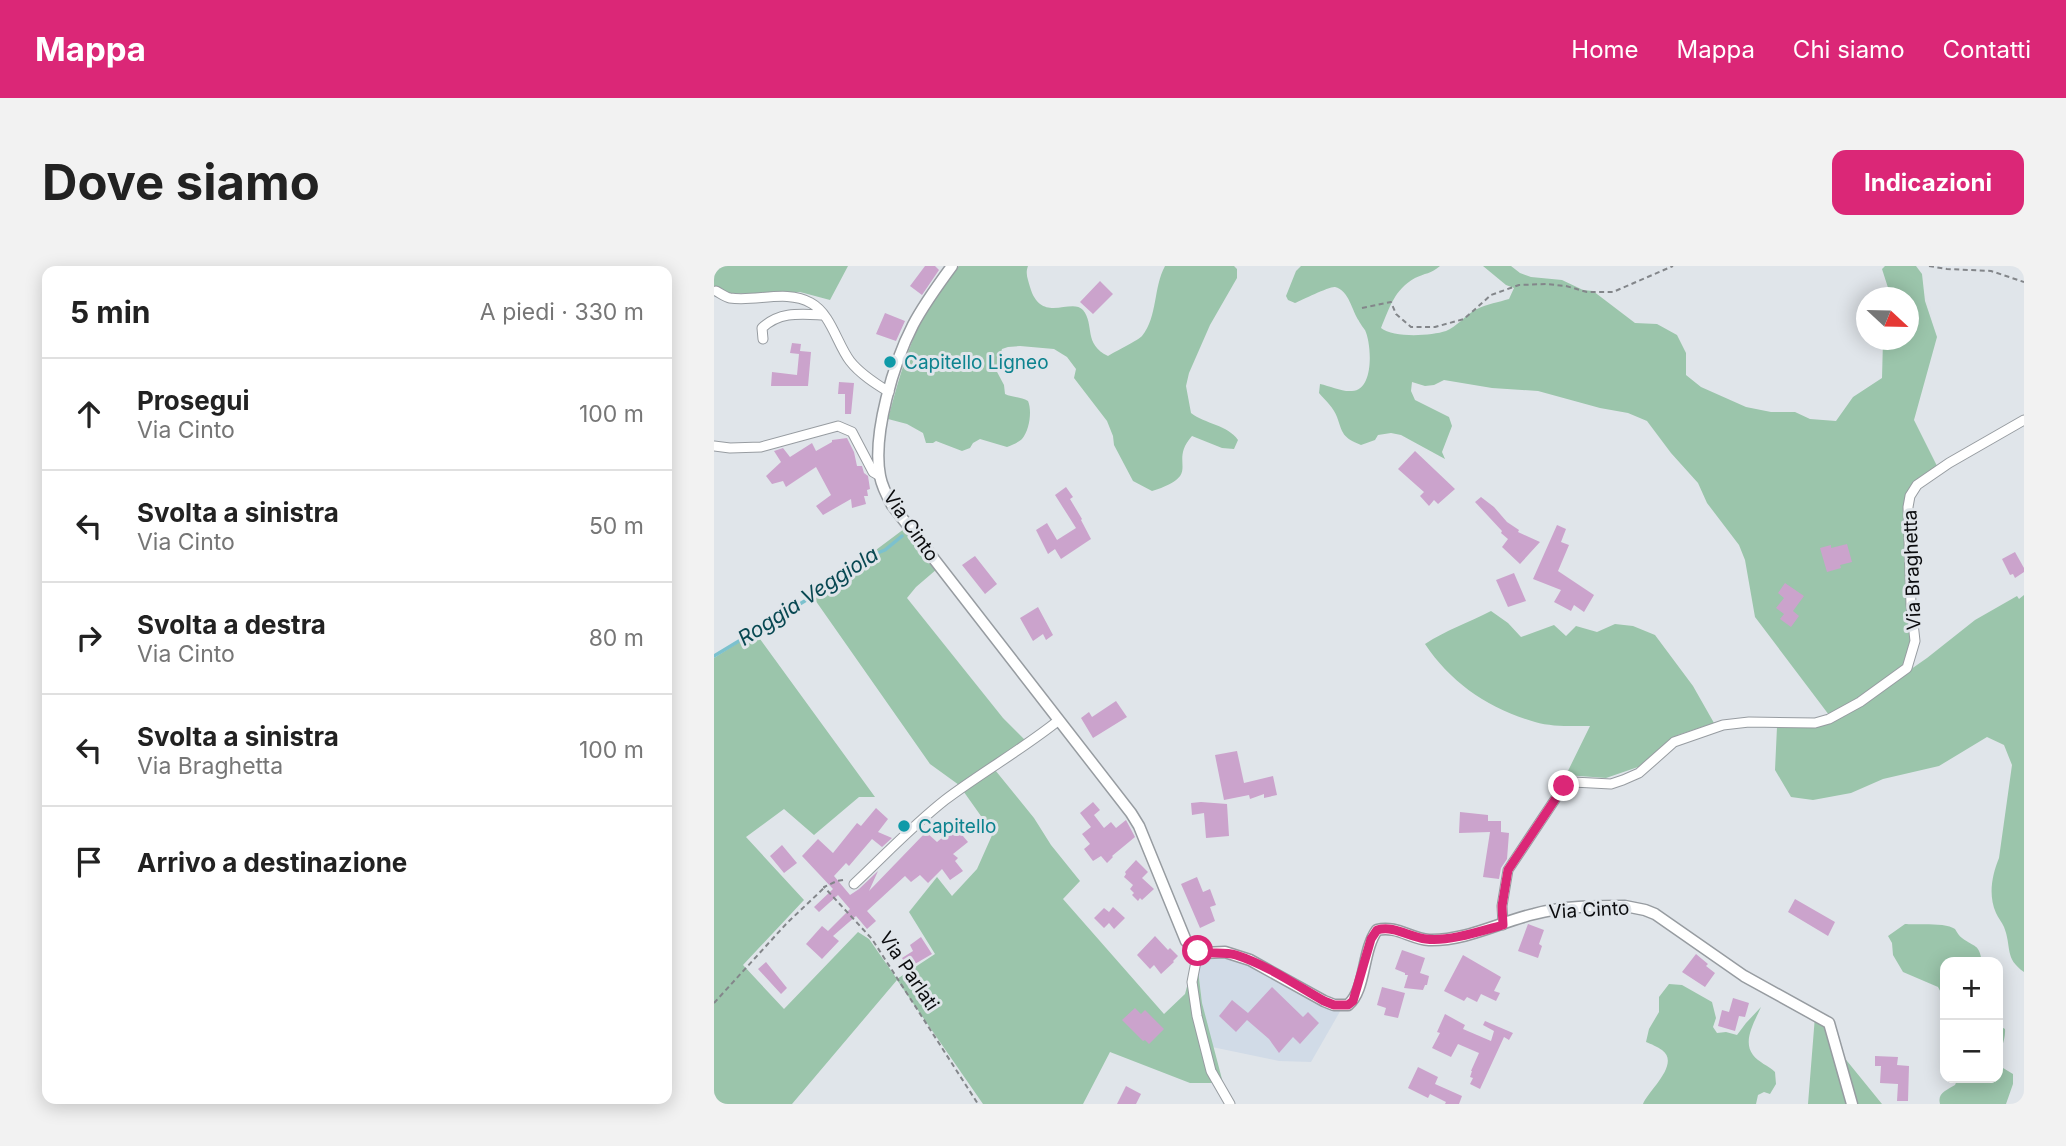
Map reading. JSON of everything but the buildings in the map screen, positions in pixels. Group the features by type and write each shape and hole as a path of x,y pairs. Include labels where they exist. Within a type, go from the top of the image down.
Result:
{"street":[{"name":"Via Cinto","path":"952,266 912,327 889,392 880,432 880,476 885,491 892,505 1131,813 1139,826 1186,941 1203,953 1225,952 1250,960 1324,1001 1334,1005 1348,1005 1353,1001 1371,939 1377,930 1387,928 1429,940 1479,932 1557,909 1636,907 1655,914 1744,976 1829,1023 1852,1104"},
{"path":"716,290 728,298 793,297 809,301 824,315 851,362 889,392"},
{"path":"763,339 762,328 772,319 793,315 824,315"},
{"name":"Via Braghetta","path":"1503,925 1502,906 1508,870 1564,786 1573,782 1611,784 1623,780 1639,773 1674,742 1723,725 1749,722 1815,723 1829,719 1860,702 1907,668 1915,641 1911,605 1908,507 1910,496 1917,485 1949,463 2024,420"},
{"path":"714,446 761,447 838,426 852,432 873,472 880,476"},
{"path":"854,884 938,805 1059,720"},
{"path":"1198,951 1192,982 1197,1016 1211,1072 1230,1104"}],"path":[{"path":"1363,308 1391,302 1396,314 1410,327 1435,327 1464,318 1491,295 1519,285 1546,284 1587,292 1613,292 1673,266"},
{"path":"1929,266 1991,271 2024,282"},
{"path":"714,1003 824,887 844,880 854,884"},
{"name":"Via Parlati","path":"824,887 872,939 978,1104"}],"shaded area":[{"path":"1234,948 1328,999 1346,1001 1311,1062 1279,1061 1212,1047 1202,1003 1196,953"}],"green space":[{"path":"714,266 848,266 830,300 800,292 727,294 714,287"},
{"path":"959,266 1028,266 1030,287 1041,305 1048,308 1071,306 1083,310 1095,346 1108,356 1142,336 1151,320 1165,266 1234,266 1237,269 1237,278 1210,325 1186,386 1191,413 1234,435 1238,440 1234,449 1222,448 1192,436 1185,446 1181,474 1168,485 1152,491 1133,481 1114,445 1107,421 1074,378 1076,369 1067,357 1054,349 1020,346 1002,349 996,370 1004,385 1005,394 1028,401 1030,420 1027,431 1017,442 1007,447 980,439 962,451 936,441 926,443 923,433 907,424 888,419 904,363 917,330"},
{"path":"1301,266 1440,266 1408,283 1394,300 1381,328 1403,335 1446,331 1477,309 1509,299 1514,288 1506,285 1483,266 1511,266 1531,277 1562,280 1583,290 1593,291 1635,323 1657,324 1677,335 1686,353 1686,375 1701,387 1746,407 1771,412 1795,412 1810,419 1836,421 1853,397 1882,378 1883,350 1919,350 1919,287 1888,287 1882,269 1885,266 1916,266 1922,274 1925,301 1937,337 1914,420 1937,466 1913,484 1905,496 1909,609 1915,658 1867,695 1829,715 1755,617 1745,560 1739,545 1707,503 1698,483 1647,421 1628,413 1538,391 1492,388 1444,380 1425,386 1412,382 1411,391 1415,400 1449,417 1452,426 1442,452 1445,459 1401,435 1391,433 1378,435 1375,440 1361,445 1350,440 1342,431 1334,410 1319,393 1320,384 1352,391 1364,384 1368,376 1370,356 1365,330 1347,296 1335,287 1295,303 1288,300 1286,296 1296,271"},
{"path":"904,529 937,569 907,598 1003,718 1026,741 991,765 1080,881 1063,899 1164,1014 1185,994 1196,953 1202,1003 1223,1083 1190,1083 1110,1052 1083,1104 983,1104 897,980 792,1104 714,1104 714,658 755,632 875,797 859,797 814,835 784,809 746,837 804,900 743,965 784,1009 858,932 869,939 897,979 935,954 909,912 937,877 952,896 977,869 993,833 959,785 930,764 813,597"},
{"path":"2024,595 2024,972 2011,957 2006,934 1992,899 1993,878 1999,858 2012,765 2004,745 1987,737 1939,766 1883,779 1851,793 1813,800 1791,797 1775,770 1777,727 1815,727 1864,702 1975,620 2017,596 2019,599"},
{"path":"1491,611 1521,637 1554,625 1566,636 1576,626 1597,632 1615,624 1633,626 1655,635 1693,686 1714,723 1678,735 1638,767 1606,778 1566,775 1590,726 1542,724 1502,710 1472,693 1459,682 1425,644"},
{"path":"1905,924 1951,927 1976,947 1980,957 1940,957 1940,991 1938,987 1903,972 1893,955 1888,936"},
{"path":"1669,984 1682,985 1712,1002 1716,1018 1713,1027 1717,1033 1737,1035 1761,1007 1749,1037 1749,1044 1755,1057 1775,1072 1776,1084 1770,1094 1764,1092 1758,1095 1756,1104 1643,1104 1662,1077 1668,1063 1662,1050 1646,1042 1649,1029 1659,1012 1659,997"},
{"path":"1815,1016 1829,1025 1834,1045 1882,1104 1808,1104"},
{"path":"2003,1068 2013,1074 2013,1084 2006,1104 1940,1104 1941,1094 1955,1085 2003,1083"}],"waterway":[{"name":"Roggia Veggiola","path":"714,656 808,599 865,558 885,550 902,536"}],"place":[{"name":"Capitello Ligneo","path":"890,362"},
{"name":"Capitello","path":"904,826"}],"route":[{"path":"1198,951 1225,952 1250,960 1324,1001 1334,1005 1348,1005 1353,1001 1371,939 1377,930 1387,928 1429,940 1503,925 1502,906 1508,870 1564,786"}]}
